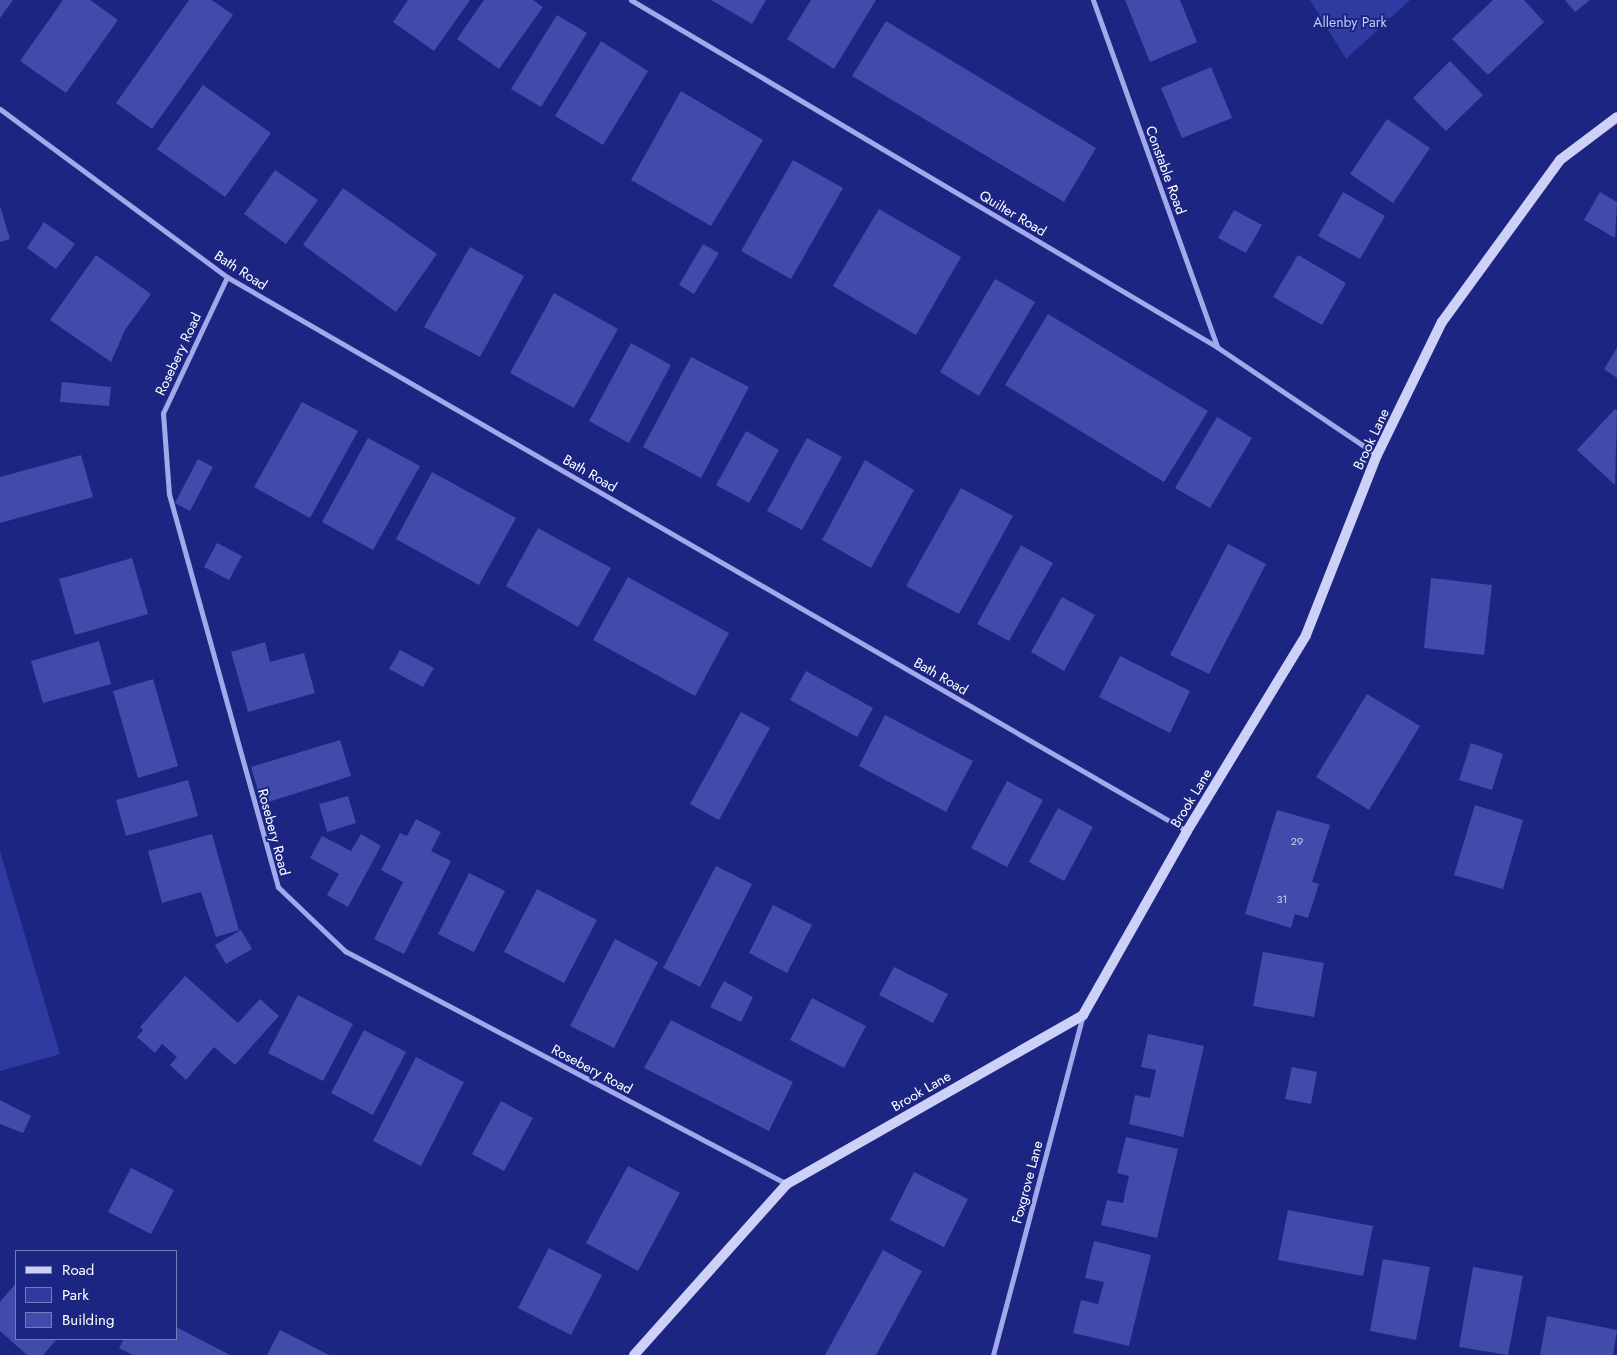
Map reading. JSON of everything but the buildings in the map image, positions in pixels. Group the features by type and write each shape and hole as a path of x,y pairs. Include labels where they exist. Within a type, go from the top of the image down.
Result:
{"street":[{"name":"Quilter Road","path":"631,0 1217,347 1377,455"},
{"name":"Constable Road","path":"1093,0 1217,347"},
{"name":"Bath Road","path":"0,109 227,277 1187,831"},
{"name":"Brook Lane","path":"634,1355 787,1184 1083,1015 1187,831 1306,635 1377,455 1442,322 1560,160 1617,117"},
{"name":"Rosebery Road","path":"227,277 163,413 169,494 278,887 345,951 787,1184"},
{"name":"Foxgrove Lane","path":"993,1355 1083,1015"}],"green space":[{"name":"Allenby Park","path":"1310,0 1410,0 1346,59"},
{"path":"0,851 60,1054 0,1071"}]}
